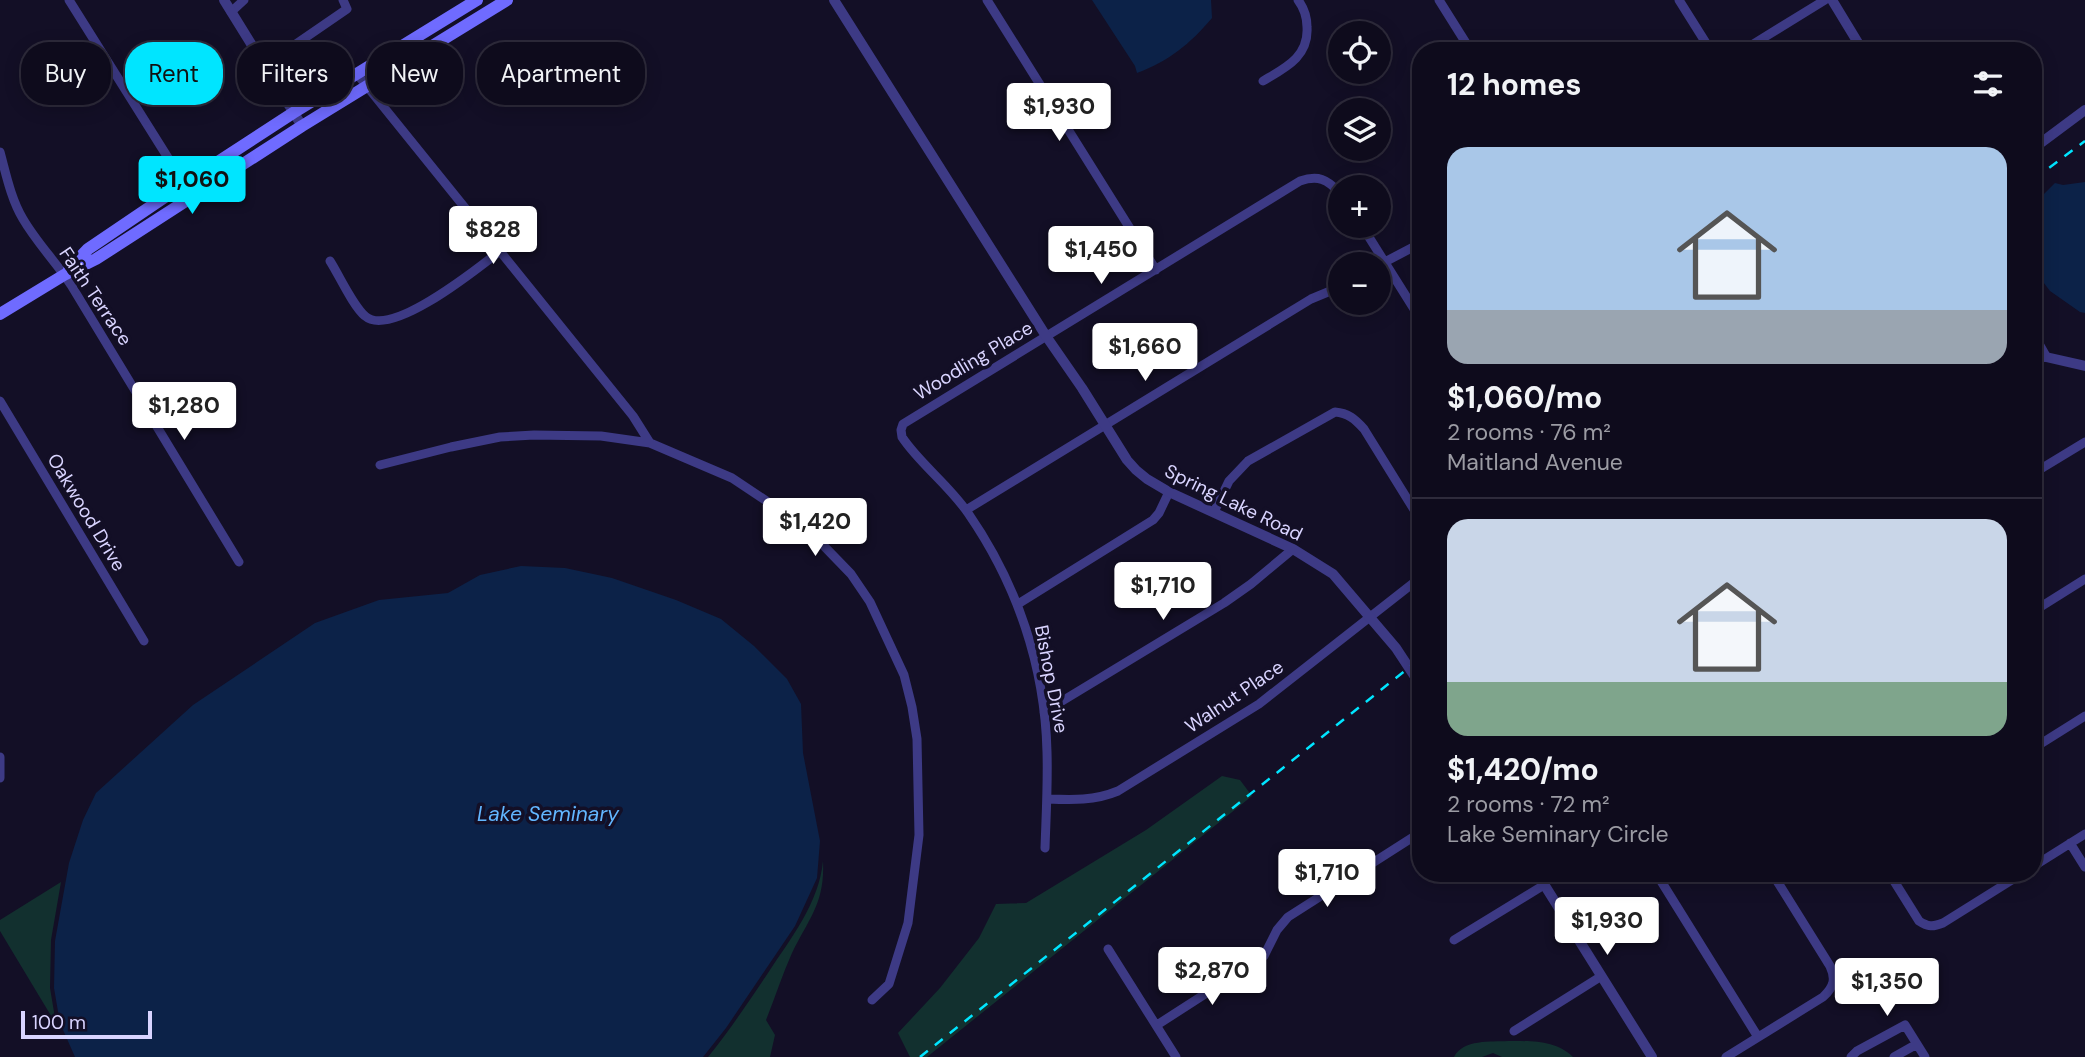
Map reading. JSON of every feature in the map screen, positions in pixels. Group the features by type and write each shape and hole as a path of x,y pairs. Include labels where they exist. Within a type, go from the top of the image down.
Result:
{"main road":[{"path":"64,275 89,248 184,184 293,113 477,0"},
{"path":"439,42 507,0"},
{"path":"0,314 96,259 367,86"}],"street":[{"path":"69,0 192,196"},
{"path":"224,0 249,42"},
{"path":"231,12 244,0"},
{"path":"299,42 347,9 342,0"},
{"name":"Spring Lake Road","path":"834,0 1127,460 1147,479 1169,492 1293,549 1333,574 1412,671"},
{"path":"988,0 1156,270"},
{"path":"1263,81 1294,61 1303,51 1308,39 1307,23 1298,0"},
{"path":"1439,0 1465,42"},
{"path":"1679,0 1705,42"},
{"path":"1757,42 1825,0"},
{"path":"1832,0 1858,42"},
{"path":"357,74 367,86"},
{"path":"288,105 302,126"},
{"path":"382,105 634,416 650,443"},
{"path":"2042,142 2085,110"},
{"name":"Faith Terrace","path":"0,152 22,218 64,275 239,562"},
{"name":"Woodling Place","path":"901,430 909,419 1300,181 1312,177 1328,182"},
{"path":"1391,258 1412,248"},
{"path":"330,261 359,310 366,317 382,321 444,293 500,251"},
{"path":"1391,276 1412,307"},
{"path":"966,510 1311,299 1328,292"},
{"path":"2042,351 2046,358"},
{"path":"2042,358 2085,366"},
{"name":"Oakwood Drive","path":"0,401 144,640"},
{"path":"1214,512 1229,481 1248,461 1335,412 1345,413 1364,429 1412,506"},
{"name":"Bishop Drive","path":"901,430 906,443 944,482 989,544 1018,604 1032,649 1044,712 1047,751 1045,848"},
{"path":"380,465 500,437 601,436 650,443 732,478 777,508 821,543 851,574 870,602 904,675 917,739 919,835 908,923 889,984 872,1000"},
{"path":"2042,468 2085,442"},
{"path":"1018,604 1153,520 1169,492"},
{"path":"1044,712 1224,603 1293,549"},
{"path":"2042,606 2085,579"},
{"name":"Walnut Place","path":"1046,799 1087,800 1105,797 1118,791 1259,705 1412,584"},
{"path":"2042,743 2085,716"},
{"path":"0,757 0,778"},
{"path":"2042,861 2085,834"},
{"path":"1157,1025 1265,956 1277,930 1288,918 1412,838"},
{"path":"2070,844 2085,867"},
{"path":"1542,882 1651,1057"},
{"path":"1662,882 1758,1037"},
{"path":"1726,1057 1823,997 1834,983 1830,966 1778,882"},
{"path":"1895,882 1919,921 1926,926 1943,923 2009,882"},
{"path":"1454,940 1544,885"},
{"path":"1108,949 1177,1057"},
{"path":"1514,1031 1601,977"},
{"path":"1851,1057 1857,1051 1905,1025 1925,1057"},
{"path":"1894,1057 1917,1044"}],"green space":[{"path":"1222,776 1240,780 1252,796 927,1057 910,1057 898,1033 940,988 979,938 996,904 1026,903 1146,830"},
{"path":"823,861 819,899 788,961 766,1020 775,1035 770,1057 708,1057 803,920 816,891"},
{"path":"61,882 51,940 50,988 56,1024 0,931 0,920"},
{"path":"1508,1041 1551,1044 1573,1057 1502,1057 1493,1053 1482,1057 1454,1057 1458,1051 1471,1044"}],"water":[{"path":"1092,0 1211,0 1212,18 1178,51 1137,73"},
{"path":"2085,182 2085,313 2050,291 2042,280 2042,196 2055,183 2063,185"},
{"name":"Lake Seminary","path":"521,566 565,568 612,578 721,619 754,646 787,679 801,704 803,753 820,841 817,878 795,926 726,1028 703,1057 75,1057 60,1023 54,988 55,941 69,863 83,820 96,793 193,705 315,623 379,600 448,593 480,575"}],"railway":[{"path":"2042,173 2085,141"},
{"path":"920,1057 1412,665"}]}
